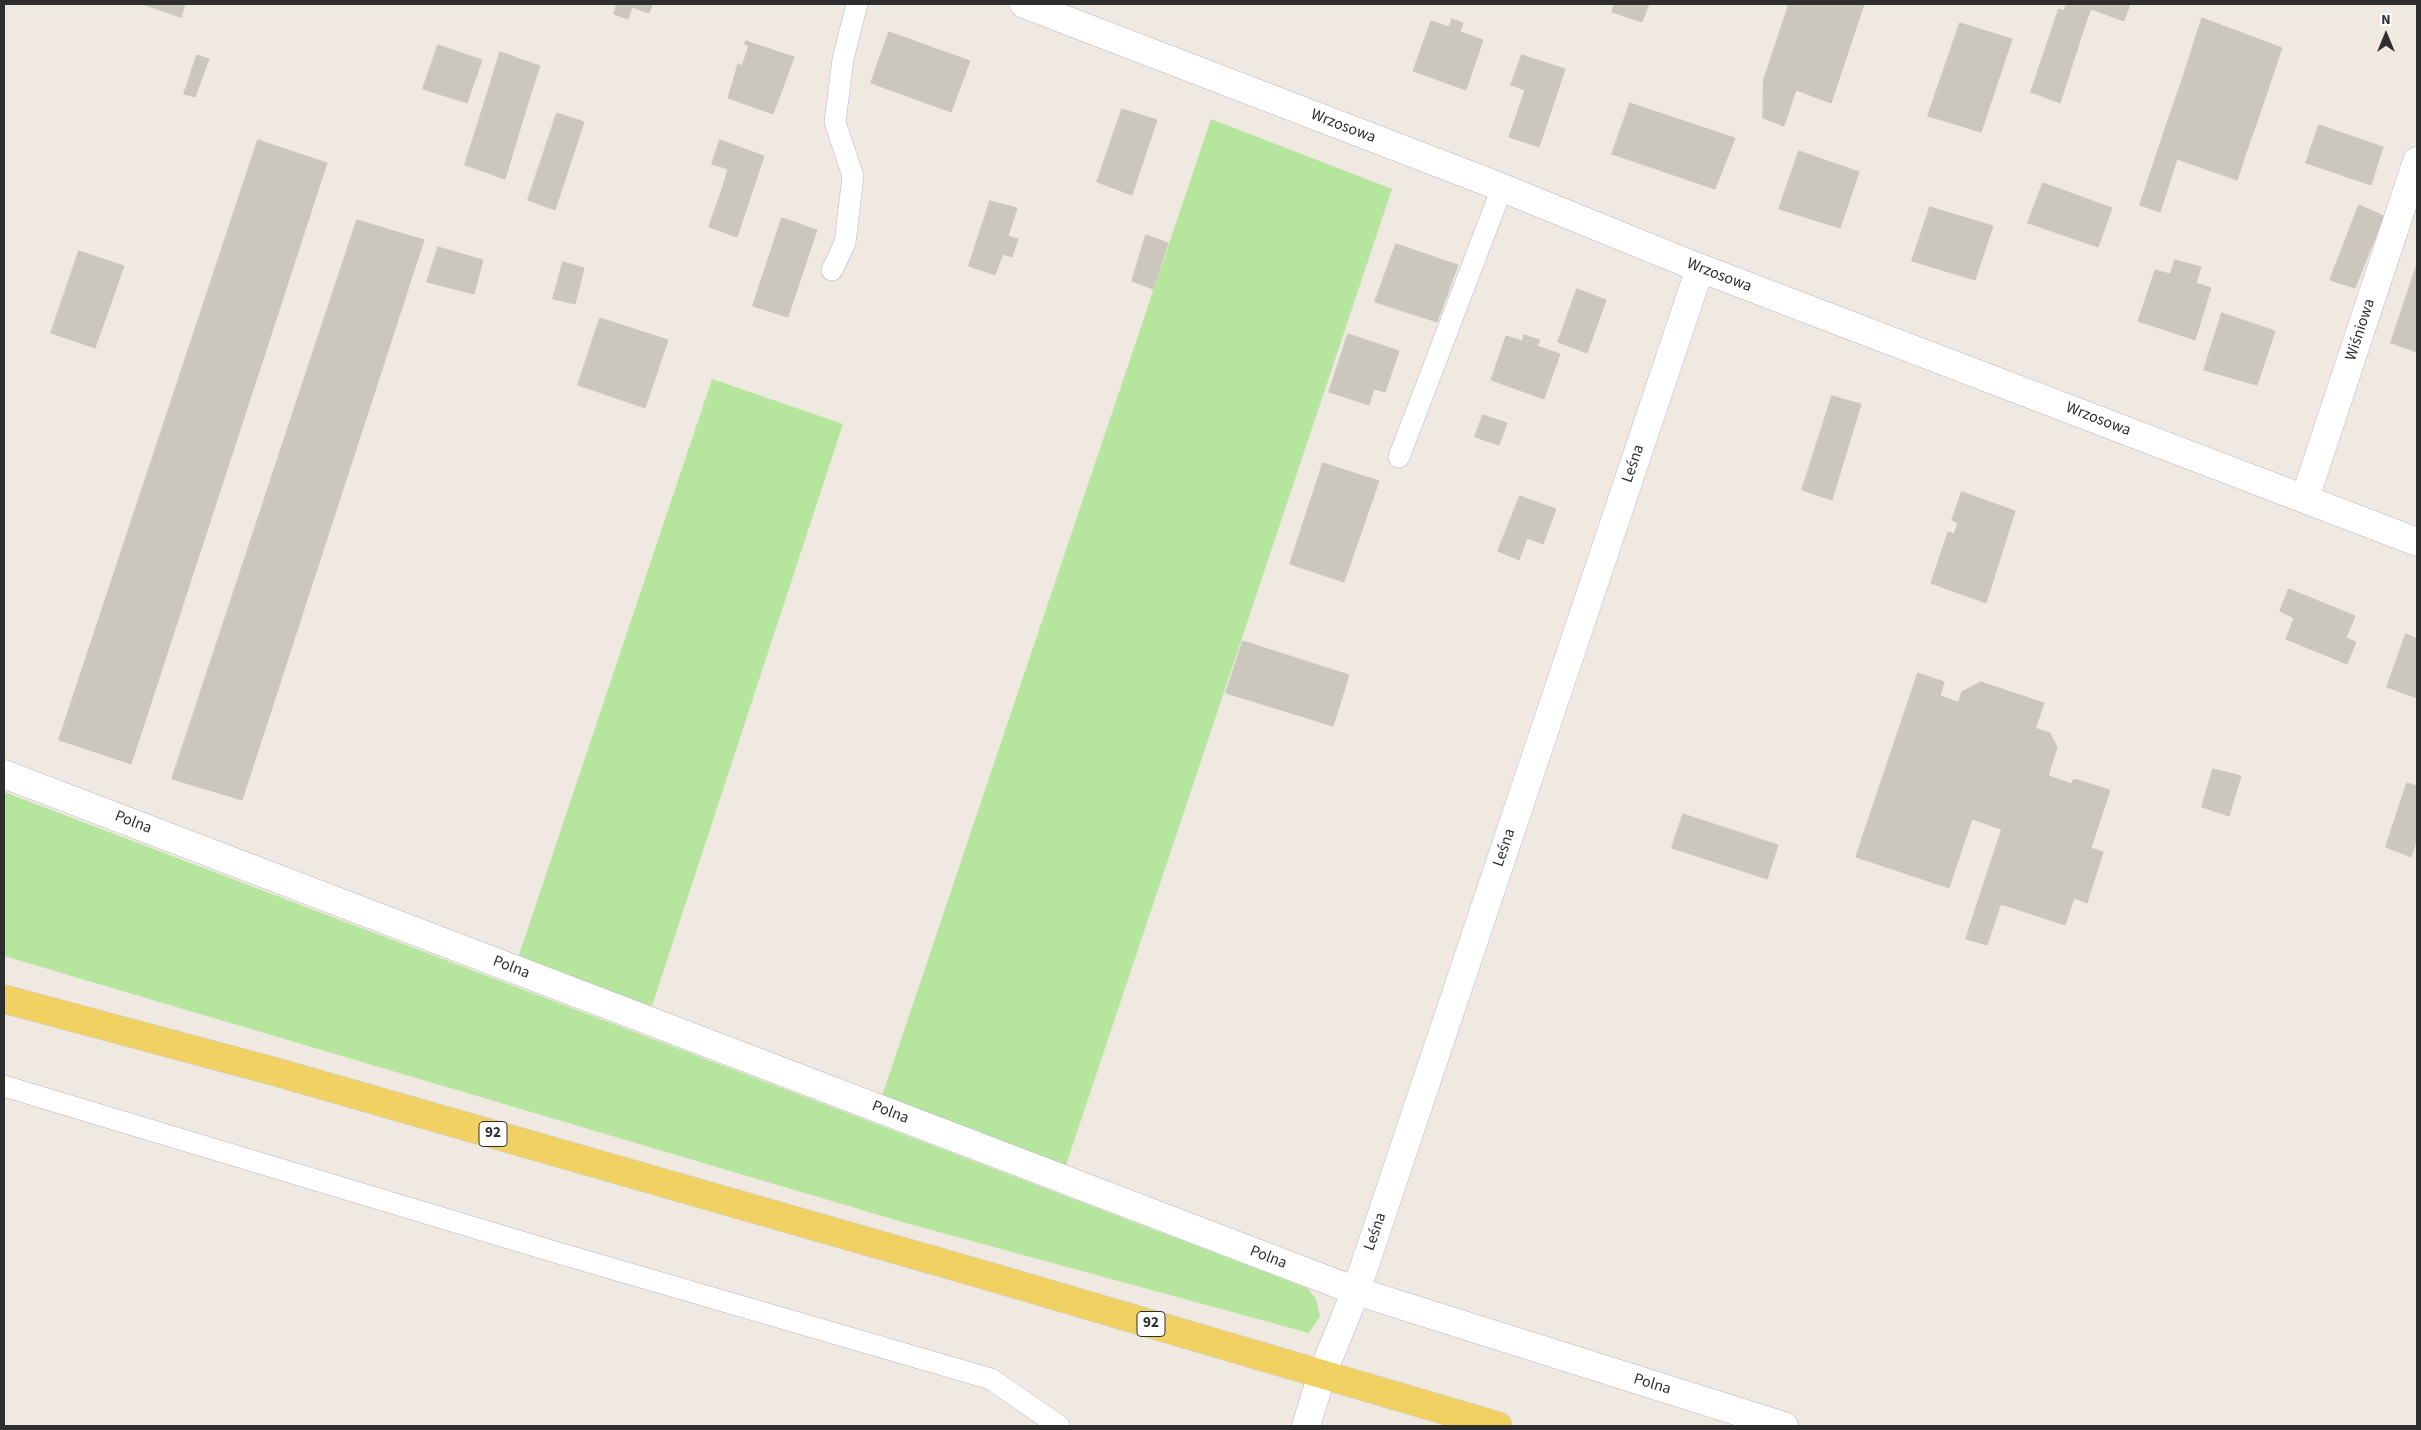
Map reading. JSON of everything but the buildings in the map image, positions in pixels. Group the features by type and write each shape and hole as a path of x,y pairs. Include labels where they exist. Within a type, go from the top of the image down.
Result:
{"main road":[{"name":"92","path":"4,999 276,1072 1498,1426"}],"street":[{"name":"Wrzosowa","path":"1024,4 1502,188 1700,268 2417,542"},
{"name":"Wiśniowa","path":"2305,498 2417,161"},
{"name":"Leśna","path":"1306,1426 1322,1374 1356,1292 1700,268"},
{"name":"Polna","path":"4,774 1356,1292 1784,1426"}],"lane":[{"path":"832,270 845,243 853,176 835,122 843,58 857,4"},
{"path":"1399,457 1502,188"},
{"path":"4,1086 555,1252 991,1379 1059,1426"}],"green space":[{"path":"1211,119 1392,189 1066,1165 882,1096"},
{"path":"712,379 843,424 651,1009 518,958"},
{"path":"4,792 1307,1288 1316,1299 1320,1316 1309,1333 906,1223 4,956"}]}
